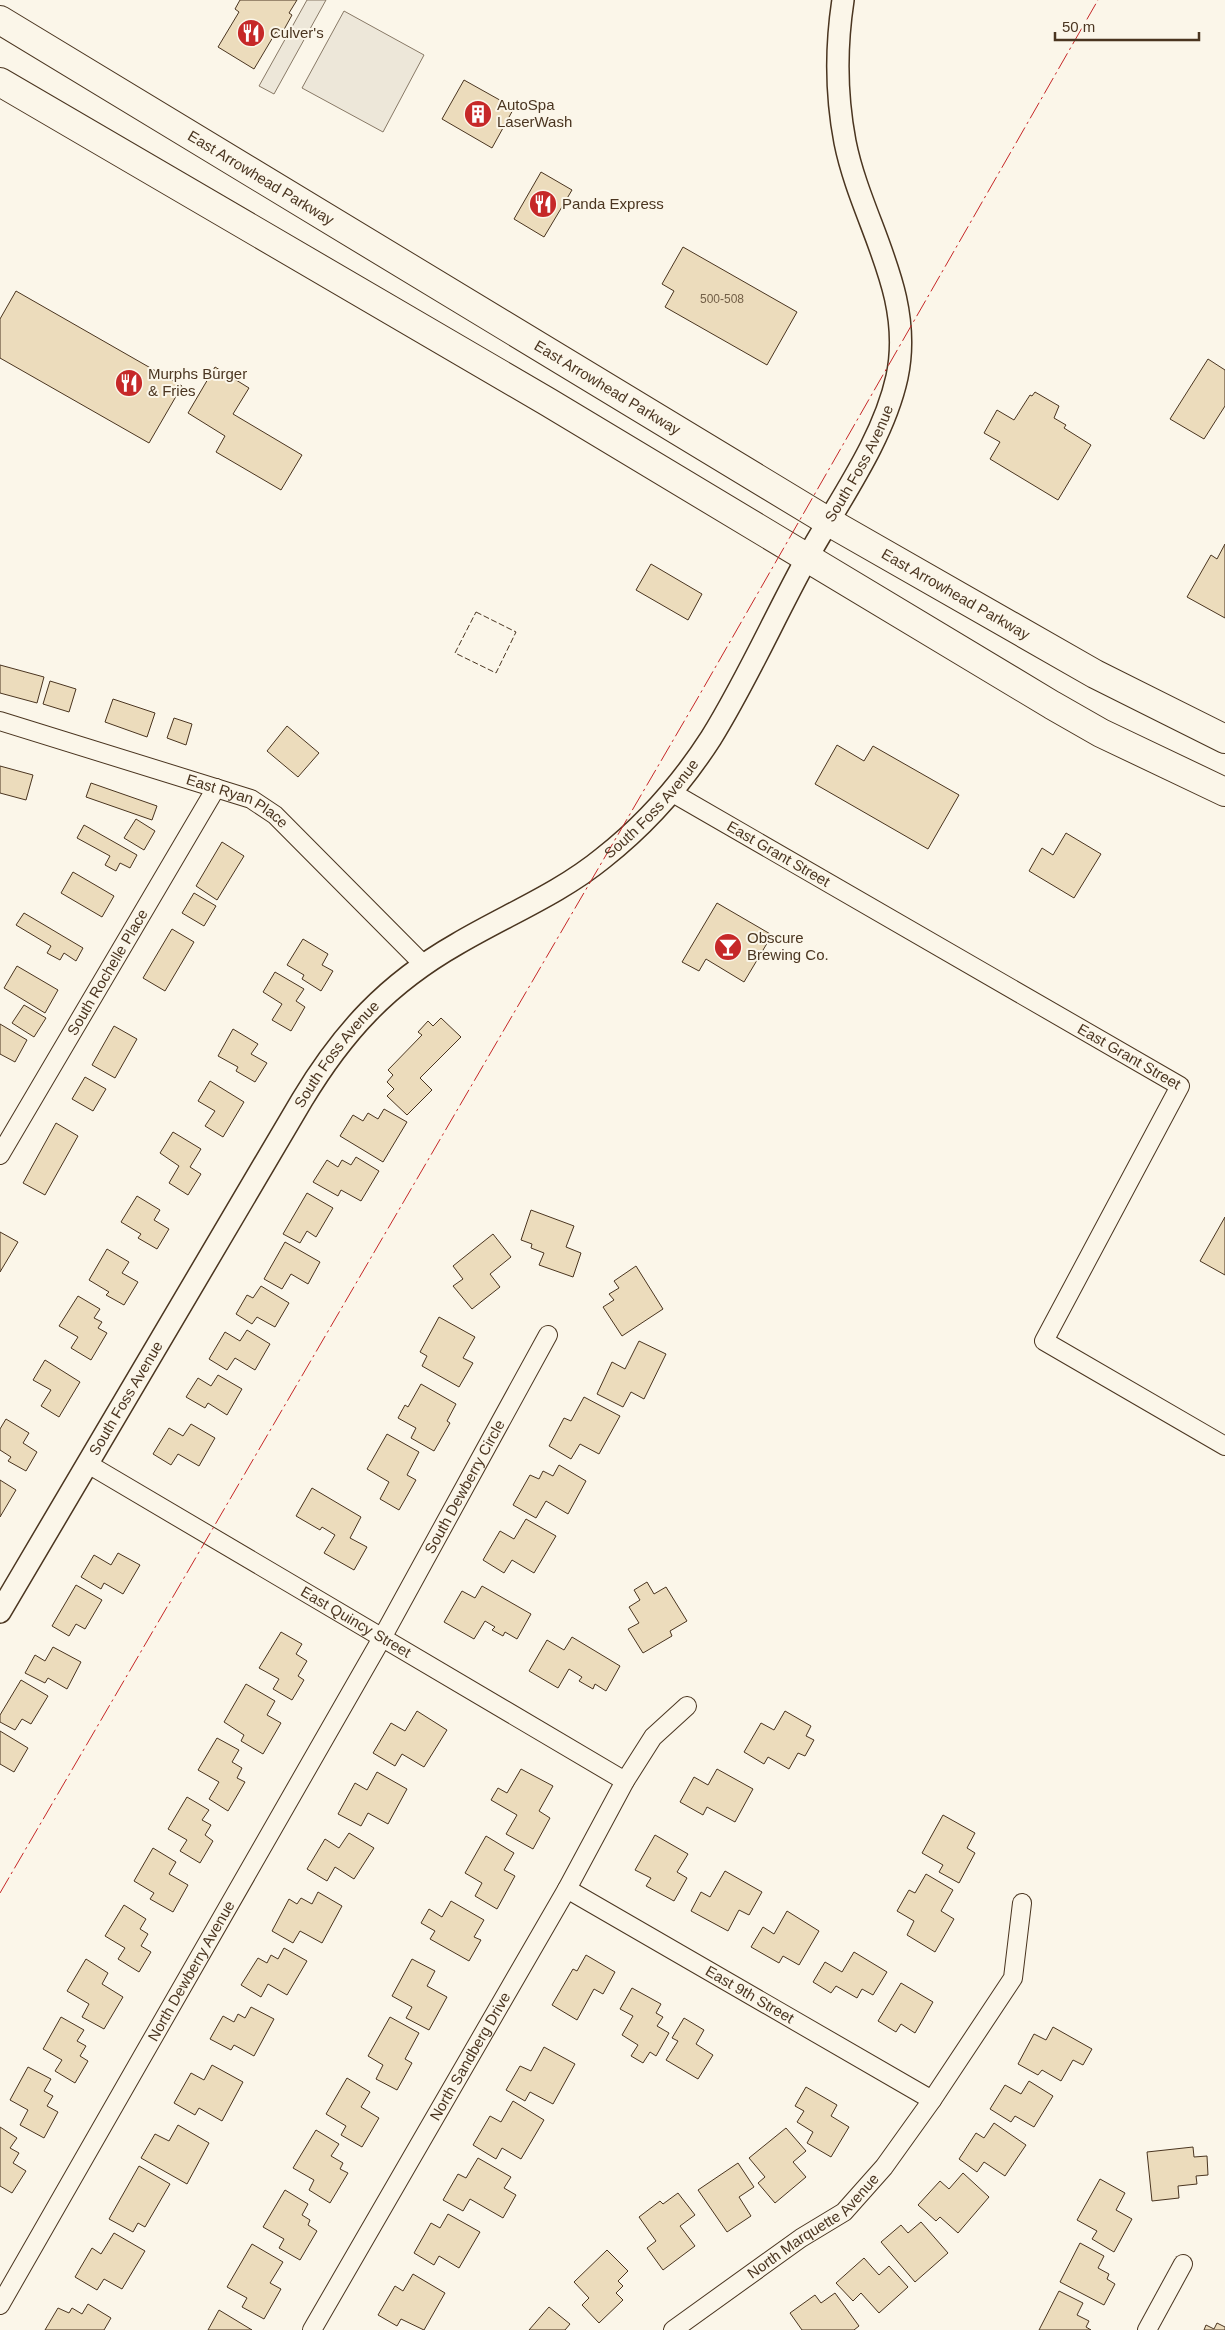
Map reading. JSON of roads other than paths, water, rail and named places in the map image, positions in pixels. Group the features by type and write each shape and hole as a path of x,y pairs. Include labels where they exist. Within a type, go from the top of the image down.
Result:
{"main road":[{"name":"East Arrowhead Parkway","path":"0,20 829,522 1095,674 1225,739"},
{"path":"0,82 548,402 807,559 1101,733 1225,792"}],"street":[{"name":"South Foss Avenue","path":"0,1612 322,1066 344,1036 392,988 423,964 458,943 550,895 603,859 671,792 712,737 881,424 891,399 900,353 899,317 892,279 862,200 845,142 838,70 838,39 843,0"},
{"name":"East Ryan Place","path":"0,721 251,800 275,815 423,964"},
{"name":"South Rochelle Place","path":"0,1155 216,788"},
{"name":"East Grant Street","path":"671,792 1180,1086 1044,1341 1225,1446"},
{"name":"South Dewberry Circle","path":"382,1638 548,1335"},
{"name":"East Quincy Street","path":"88,1464 625,1780"},
{"name":"North Dewberry Avenue","path":"0,2305 382,1638"},
{"name":"North Sandberg Drive","path":"312,2330 567,1889 625,1780 652,1737 687,1706"},
{"name":"East 9th Street","path":"567,1889 932,2100"},
{"name":"North Marquette Avenue","path":"673,2330 802,2238 844,2212 884,2167 932,2100 1013,1978 1022,1903"},
{"path":"1147,2330 1183,2264"}],"place":[{"name":"Culver's","path":"251,33"},
{"name":"AutoSpa LaserWash","path":"478,114"},
{"name":"Panda Express","path":"543,204"},
{"name":"Murphs Burger & Fries","path":"129,383"},
{"name":"Obscure Brewing Co.","path":"728,947"}]}
